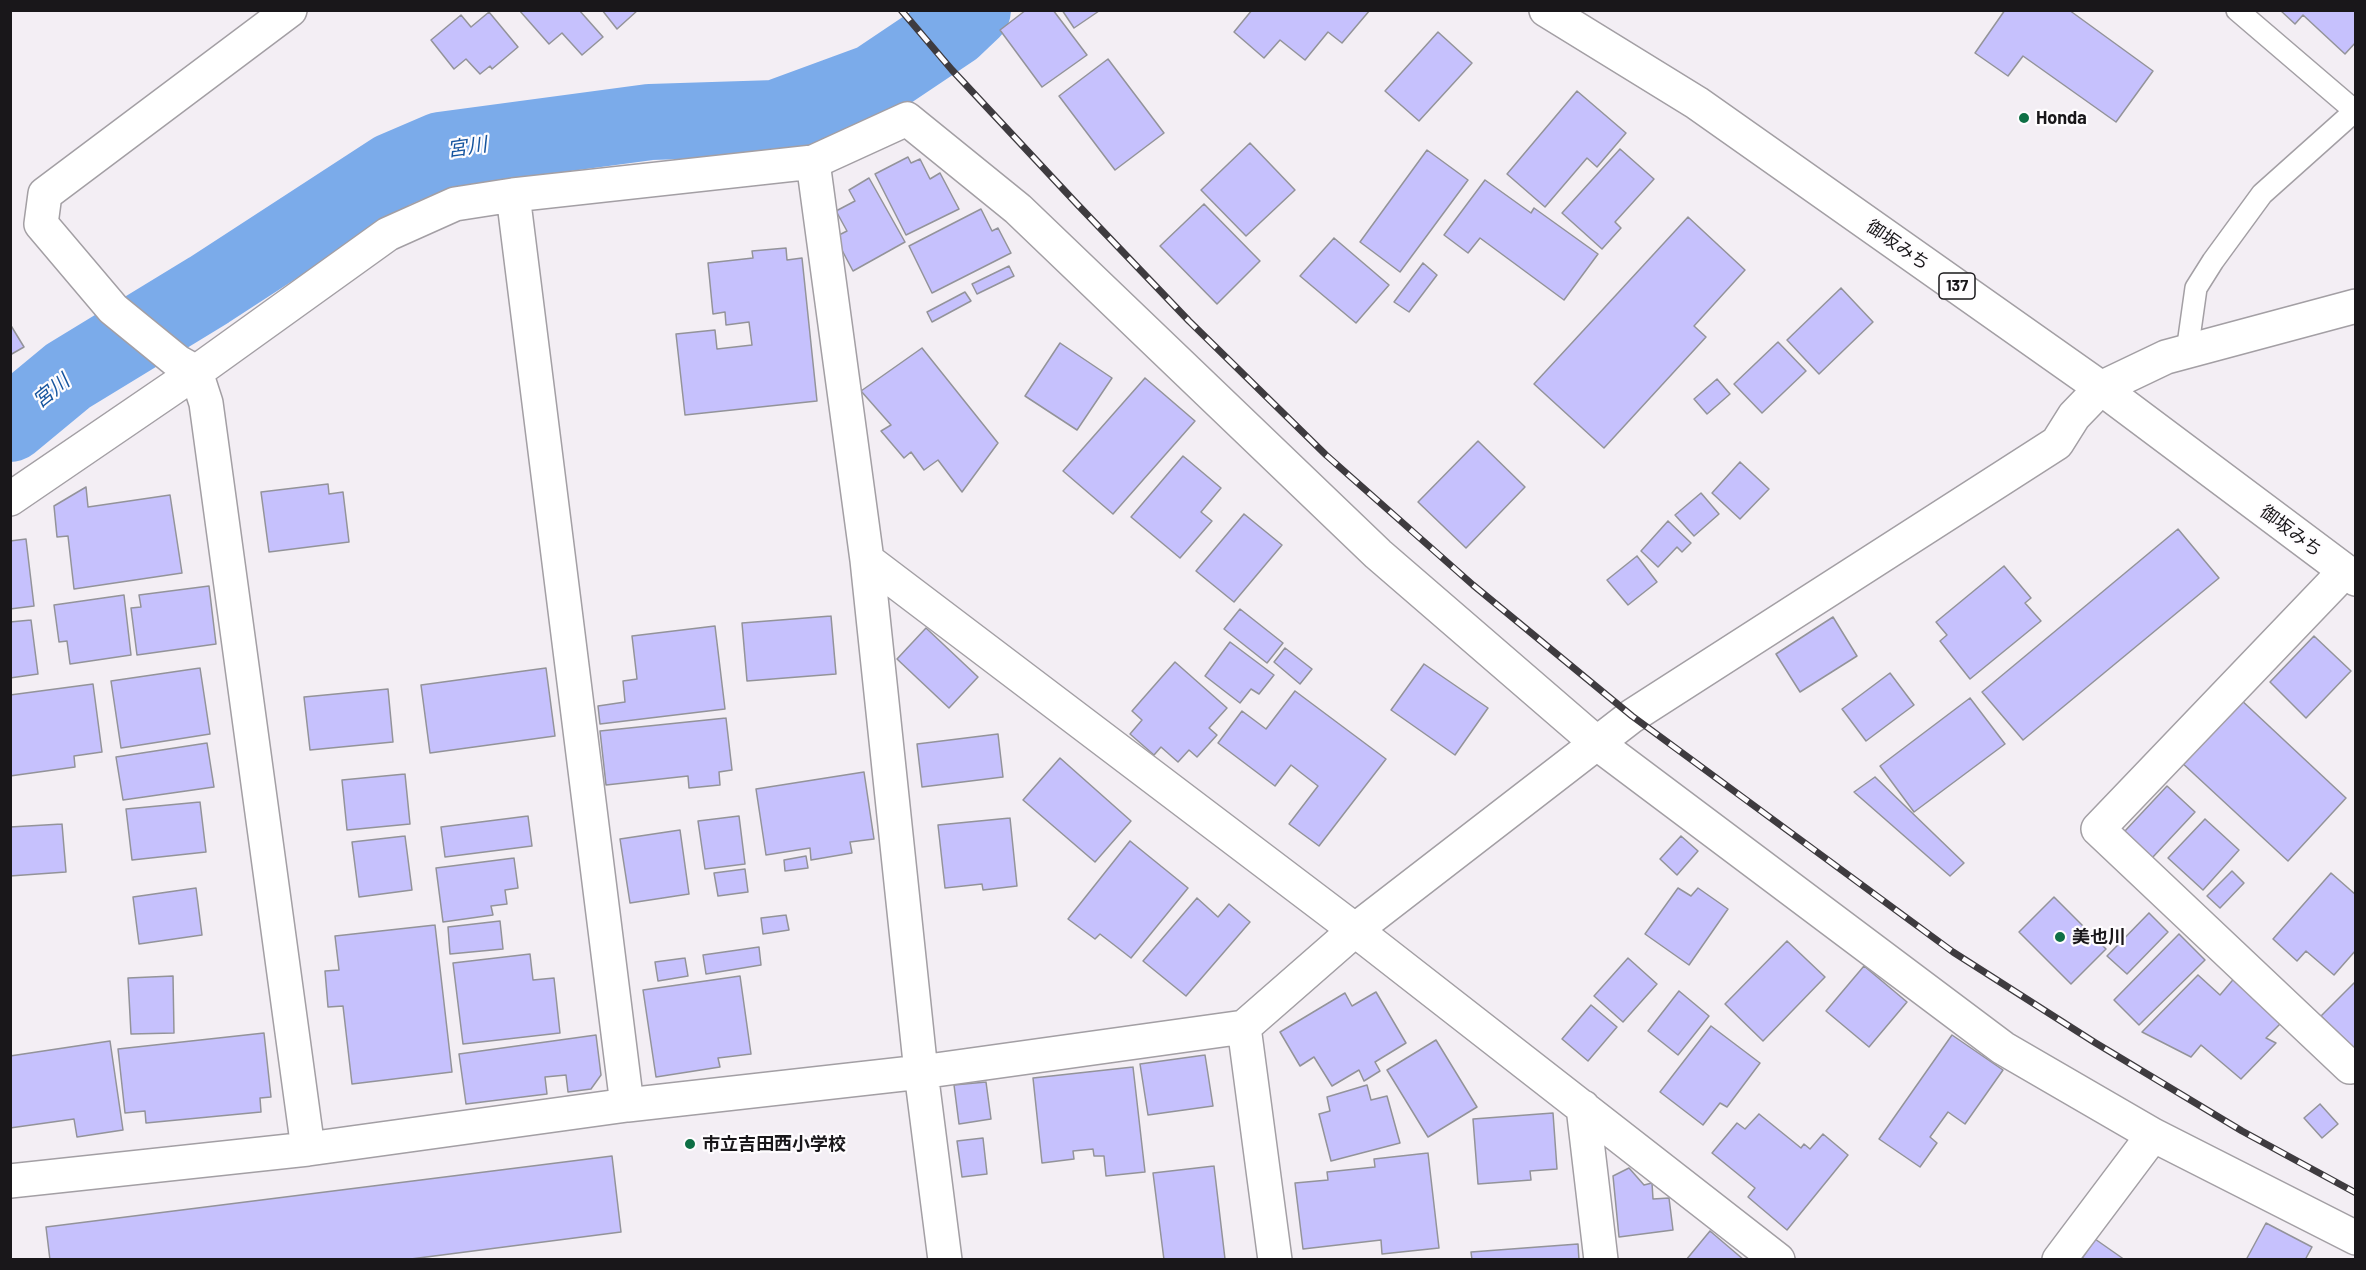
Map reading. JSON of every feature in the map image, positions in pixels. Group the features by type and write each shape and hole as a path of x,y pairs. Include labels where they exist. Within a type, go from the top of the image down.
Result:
{"main road":[{"path":"290,10 45,194 40,224 113,309 187,367 206,403 308,1149"},
{"name":"御坂みち","path":"1546,10 1697,104 2101,388 2350,575"},
{"path":"10,499 187,367 388,234 454,204 513,195 813,162 907,119 1018,209 1378,554 1598,744 2003,1047 2153,1135 2355,1238"},
{"path":"813,162 867,560 921,1072 945,1260"},
{"path":"513,195 627,1105"},
{"path":"10,1181 308,1149 627,1105 921,1072 1244,1027 1355,930 1632,716 2057,443 2074,416 2101,388 2166,357 2355,306"},
{"path":"867,560 1355,930 1778,1260"},
{"path":"2350,575 2098,829 2350,1067 2355,1066"},
{"path":"1244,1027 1275,1260"},
{"path":"1583,1107 1602,1260"},
{"path":"2059,1260 2153,1135"},
{"path":"2352,1260 2355,1252"}],"lane":[{"path":"2187,352 2196,288 2213,261 2262,194 2355,110 2237,10"}],"building":[{"path":"519,10 579,10 603,37 582,55 562,33 549,44"},
{"path":"602,10 638,10 617,29"},
{"path":"1026,10 1053,10 1087,55 1042,87 1000,30"},
{"path":"1062,10 1099,10 1099,11 1074,28"},
{"path":"1252,10 1370,10 1342,43 1328,32 1305,60 1280,40 1264,58 1234,32"},
{"path":"2005,10 2069,10 2153,71 2116,122 2023,56 2008,76 1975,53"},
{"path":"2280,10 2356,10 2356,42 2345,54 2303,15 2295,24"},
{"path":"489,12 518,47 492,69 490,66 480,74 466,59 454,69 431,40 461,15 471,27"},
{"path":"1438,32 1472,63 1419,121 1385,91"},
{"path":"1108,59 1164,133 1115,170 1059,96"},
{"path":"1577,91 1626,133 1597,167 1587,158 1545,207 1507,174"},
{"path":"1250,143 1295,190 1246,236 1201,190"},
{"path":"1620,149 1654,179 1615,222 1621,228 1602,249 1562,213"},
{"path":"1427,150 1468,180 1400,272 1360,242"},
{"path":"908,157 911,163 920,159 930,179 940,173 959,209 906,235 875,174"},
{"path":"869,178 905,242 853,271 835,237 847,231 836,211 855,201 849,190"},
{"path":"1485,180 1531,213 1534,208 1598,254 1564,300 1480,238 1468,253 1444,235"},
{"path":"1204,204 1260,261 1217,304 1160,246"},
{"path":"981,209 992,231 998,228 1011,253 932,293 909,246"},
{"path":"1688,217 1745,270 1694,326 1706,337 1604,448 1534,384"},
{"path":"1334,238 1389,285 1356,323 1300,276"},
{"path":"786,248 787,260 802,258 817,401 685,415 676,334 715,330 717,349 752,345 749,322 726,325 725,312 713,314 708,263 753,258 752,251"},
{"path":"1423,263 1437,275 1409,312 1394,302"},
{"path":"1009,266 1014,276 977,294 972,284"},
{"path":"1841,288 1873,322 1819,374 1787,340"},
{"path":"965,292 971,301 932,322 927,312"},
{"path":"10,324 24,347 10,355"},
{"path":"1778,342 1806,371 1762,413 1734,384"},
{"path":"1060,343 1112,378 1077,430 1025,396"},
{"path":"922,348 998,443 962,492 938,460 924,470 911,452 904,458 881,431 891,425 861,391"},
{"path":"1145,378 1195,421 1113,514 1063,471"},
{"path":"1717,379 1730,394 1707,414 1694,399"},
{"path":"1478,441 1525,487 1466,548 1418,502"},
{"path":"1183,456 1221,488 1201,512 1212,521 1180,558 1131,517"},
{"path":"1740,462 1769,489 1740,519 1712,493"},
{"path":"328,484 329,494 343,492 349,542 269,552 261,492"},
{"path":"86,487 88,507 170,495 182,573 74,589 68,536 57,537 54,506"},
{"path":"1701,493 1719,514 1694,536 1675,515"},
{"path":"1244,514 1282,545 1234,602 1196,571"},
{"path":"1668,521 1691,543 1682,552 1677,547 1658,567 1641,551"},
{"path":"2178,529 2219,578 2023,740 1982,692"},
{"path":"26,539 34,606 10,609 10,541"},
{"path":"1637,556 1657,582 1628,605 1607,580"},
{"path":"2004,566 2031,598 2025,603 2041,621 1970,679 1940,641 1947,635 1936,622"},
{"path":"209,586 216,644 137,655 131,608 141,607 139,595"},
{"path":"124,595 131,655 70,664 67,641 59,642 54,605"},
{"path":"1240,609 1283,643 1267,663 1224,629"},
{"path":"831,616 836,674 747,681 742,623"},
{"path":"1833,617 1857,656 1800,692 1776,654"},
{"path":"31,620 38,674 10,678 10,622"},
{"path":"715,626 725,709 600,724 598,706 625,702 623,681 637,679 632,636"},
{"path":"926,628 978,677 949,708 897,659"},
{"path":"2314,636 2351,671 2306,718 2270,682"},
{"path":"1230,642 1274,675 1259,694 1251,689 1240,703 1205,676"},
{"path":"1285,648 1312,669 1300,684 1274,662"},
{"path":"1175,662 1227,708 1209,728 1217,735 1197,757 1189,750 1178,762 1161,747 1154,755 1130,734 1142,720 1132,711"},
{"path":"1424,664 1488,708 1455,755 1391,710"},
{"path":"200,668 210,734 121,748 111,681"},
{"path":"546,668 555,736 430,753 421,685"},
{"path":"1890,673 1914,705 1866,741 1842,709"},
{"path":"93,684 102,752 74,756 75,767 10,776 10,695"},
{"path":"388,689 393,742 310,750 304,697"},
{"path":"1295,691 1386,759 1319,846 1289,824 1318,786 1291,765 1275,786 1218,743 1242,711 1266,729"},
{"path":"1970,698 2005,744 1914,812 1880,766"},
{"path":"2239,698 2346,798 2288,861 2180,761"},
{"path":"726,718 732,770 719,772 720,785 689,788 688,776 606,785 600,731"},
{"path":"998,734 1003,777 922,787 917,744"},
{"path":"207,743 214,787 123,800 116,757"},
{"path":"1060,758 1131,821 1095,862 1023,800"},
{"path":"864,772 874,839 850,842 852,853 811,860 810,848 766,855 756,789"},
{"path":"405,774 410,824 347,830 342,780"},
{"path":"1875,777 1964,863 1950,876 1854,792"},
{"path":"2167,786 2195,812 2152,858 2124,832"},
{"path":"200,802 206,852 132,860 126,809"},
{"path":"528,816 532,846 445,857 441,827"},
{"path":"739,816 745,864 705,869 698,821"},
{"path":"1010,818 1017,886 983,890 982,884 945,888 938,825"},
{"path":"2205,819 2239,850 2203,890 2168,858"},
{"path":"62,824 66,872 10,876 10,827"},
{"path":"680,830 689,894 630,903 620,839"},
{"path":"405,836 412,890 359,897 352,842"},
{"path":"1681,836 1698,851 1677,875 1660,859"},
{"path":"1130,841 1188,888 1131,958 1100,934 1095,939 1068,919"},
{"path":"806,856 808,868 785,871 784,860"},
{"path":"514,858 518,888 505,890 507,904 491,906 493,915 443,922 436,868"},
{"path":"745,869 748,892 718,896 714,873"},
{"path":"2232,871 2244,883 2220,908 2207,896"},
{"path":"2331,873 2356,895 2356,950 2334,975 2306,951 2297,961 2273,939"},
{"path":"196,888 202,935 139,944 133,897"},
{"path":"1678,888 1691,896 1698,888 1728,909 1689,965 1645,934"},
{"path":"2054,897 2106,949 2071,984 2019,932"},
{"path":"1197,898 1218,917 1229,904 1250,922 1186,996 1143,961"},
{"path":"2149,913 2168,932 2127,974 2107,956"},
{"path":"786,915 789,930 763,934 761,918"},
{"path":"500,921 503,949 450,954 448,927"},
{"path":"435,925 452,1072 352,1084 343,1006 328,1007 325,971 339,970 335,936"},
{"path":"2179,934 2205,960 2139,1025 2114,1000"},
{"path":"1787,941 1825,977 1763,1041 1725,1004"},
{"path":"759,947 761,965 706,974 703,955"},
{"path":"530,954 533,980 554,978 560,1033 463,1044 453,963"},
{"path":"685,958 688,976 658,981 655,962"},
{"path":"1628,958 1657,984 1623,1022 1594,996"},
{"path":"1864,966 1907,1002 1869,1047 1826,1011"},
{"path":"2198,975 2220,995 2237,975 2284,1020 2266,1038 2276,1043 2241,1079 2201,1045 2191,1057 2142,1032"},
{"path":"173,976 174,1033 131,1034 128,978"},
{"path":"740,976 751,1054 718,1058 720,1067 656,1077 643,990"},
{"path":"2356,981 2356,1050 2321,1016"},
{"path":"1679,991 1709,1016 1678,1055 1648,1031"},
{"path":"1376,992 1406,1043 1375,1062 1380,1071 1364,1081 1359,1070 1332,1086 1314,1057 1300,1066 1280,1032 1345,993 1352,1006"},
{"path":"1591,1005 1617,1027 1588,1061 1562,1039"},
{"path":"1711,1026 1760,1063 1727,1107 1720,1103 1703,1125 1660,1092"},
{"path":"264,1033 271,1097 260,1098 261,1112 146,1123 145,1111 125,1113 118,1049"},
{"path":"596,1035 601,1075 591,1089 568,1092 566,1075 545,1077 547,1094 466,1104 459,1054"},
{"path":"1952,1035 2003,1070 1965,1124 1948,1112 1930,1137 1937,1143 1920,1167 1879,1139"},
{"path":"1436,1040 1477,1107 1428,1137 1387,1070"},
{"path":"110,1041 123,1130 77,1137 74,1119 10,1128 10,1056"},
{"path":"1205,1055 1213,1106 1148,1115 1140,1064"},
{"path":"1133,1067 1145,1172 1106,1176 1104,1156 1094,1156 1093,1149 1073,1151 1074,1159 1042,1163 1033,1078"},
{"path":"986,1082 991,1119 959,1124 954,1085"},
{"path":"1367,1085 1371,1100 1387,1096 1400,1143 1331,1161 1319,1114 1330,1111 1327,1097"},
{"path":"2320,1104 2338,1124 2322,1138 2304,1118"},
{"path":"1553,1113 1557,1169 1530,1171 1531,1180 1478,1184 1473,1119"},
{"path":"1759,1114 1801,1148 1804,1144 1810,1149 1823,1134 1848,1155 1787,1230 1748,1197 1755,1188 1712,1153 1737,1123 1745,1129"},
{"path":"983,1138 987,1174 962,1177 957,1141"},
{"path":"1428,1153 1439,1248 1382,1254 1381,1240 1303,1249 1295,1183 1328,1180 1327,1172 1375,1167 1374,1159"},
{"path":"612,1156 621,1232 403,1260 50,1260 46,1227"},
{"path":"1214,1166 1225,1259 1164,1260 1153,1173"},
{"path":"1629,1168 1644,1185 1652,1183 1653,1199 1669,1198 1673,1230 1619,1237 1613,1176"},
{"path":"2266,1223 2312,1247 2305,1260 2246,1260"},
{"path":"1710,1231 1744,1260 1686,1260"},
{"path":"2095,1239 2125,1260 2081,1260"},
{"path":"1578,1244 1579,1260 1472,1260 1471,1252"}],"waterway":[{"name":"宮川","path":"10,424 68,376 209,290 392,171 441,150 650,122 776,118 874,82 953,29 973,10"}],"railway":[{"path":"901,10 952,70 1077,204 1189,321 1326,455 1473,585 1632,716 1953,952 2094,1042 2242,1131 2356,1193"}],"place":[{"name":"Honda","path":"2024,118"},
{"name":"美也川","path":"2060,937"},
{"name":"市立吉田西小学校","path":"690,1144"}]}
